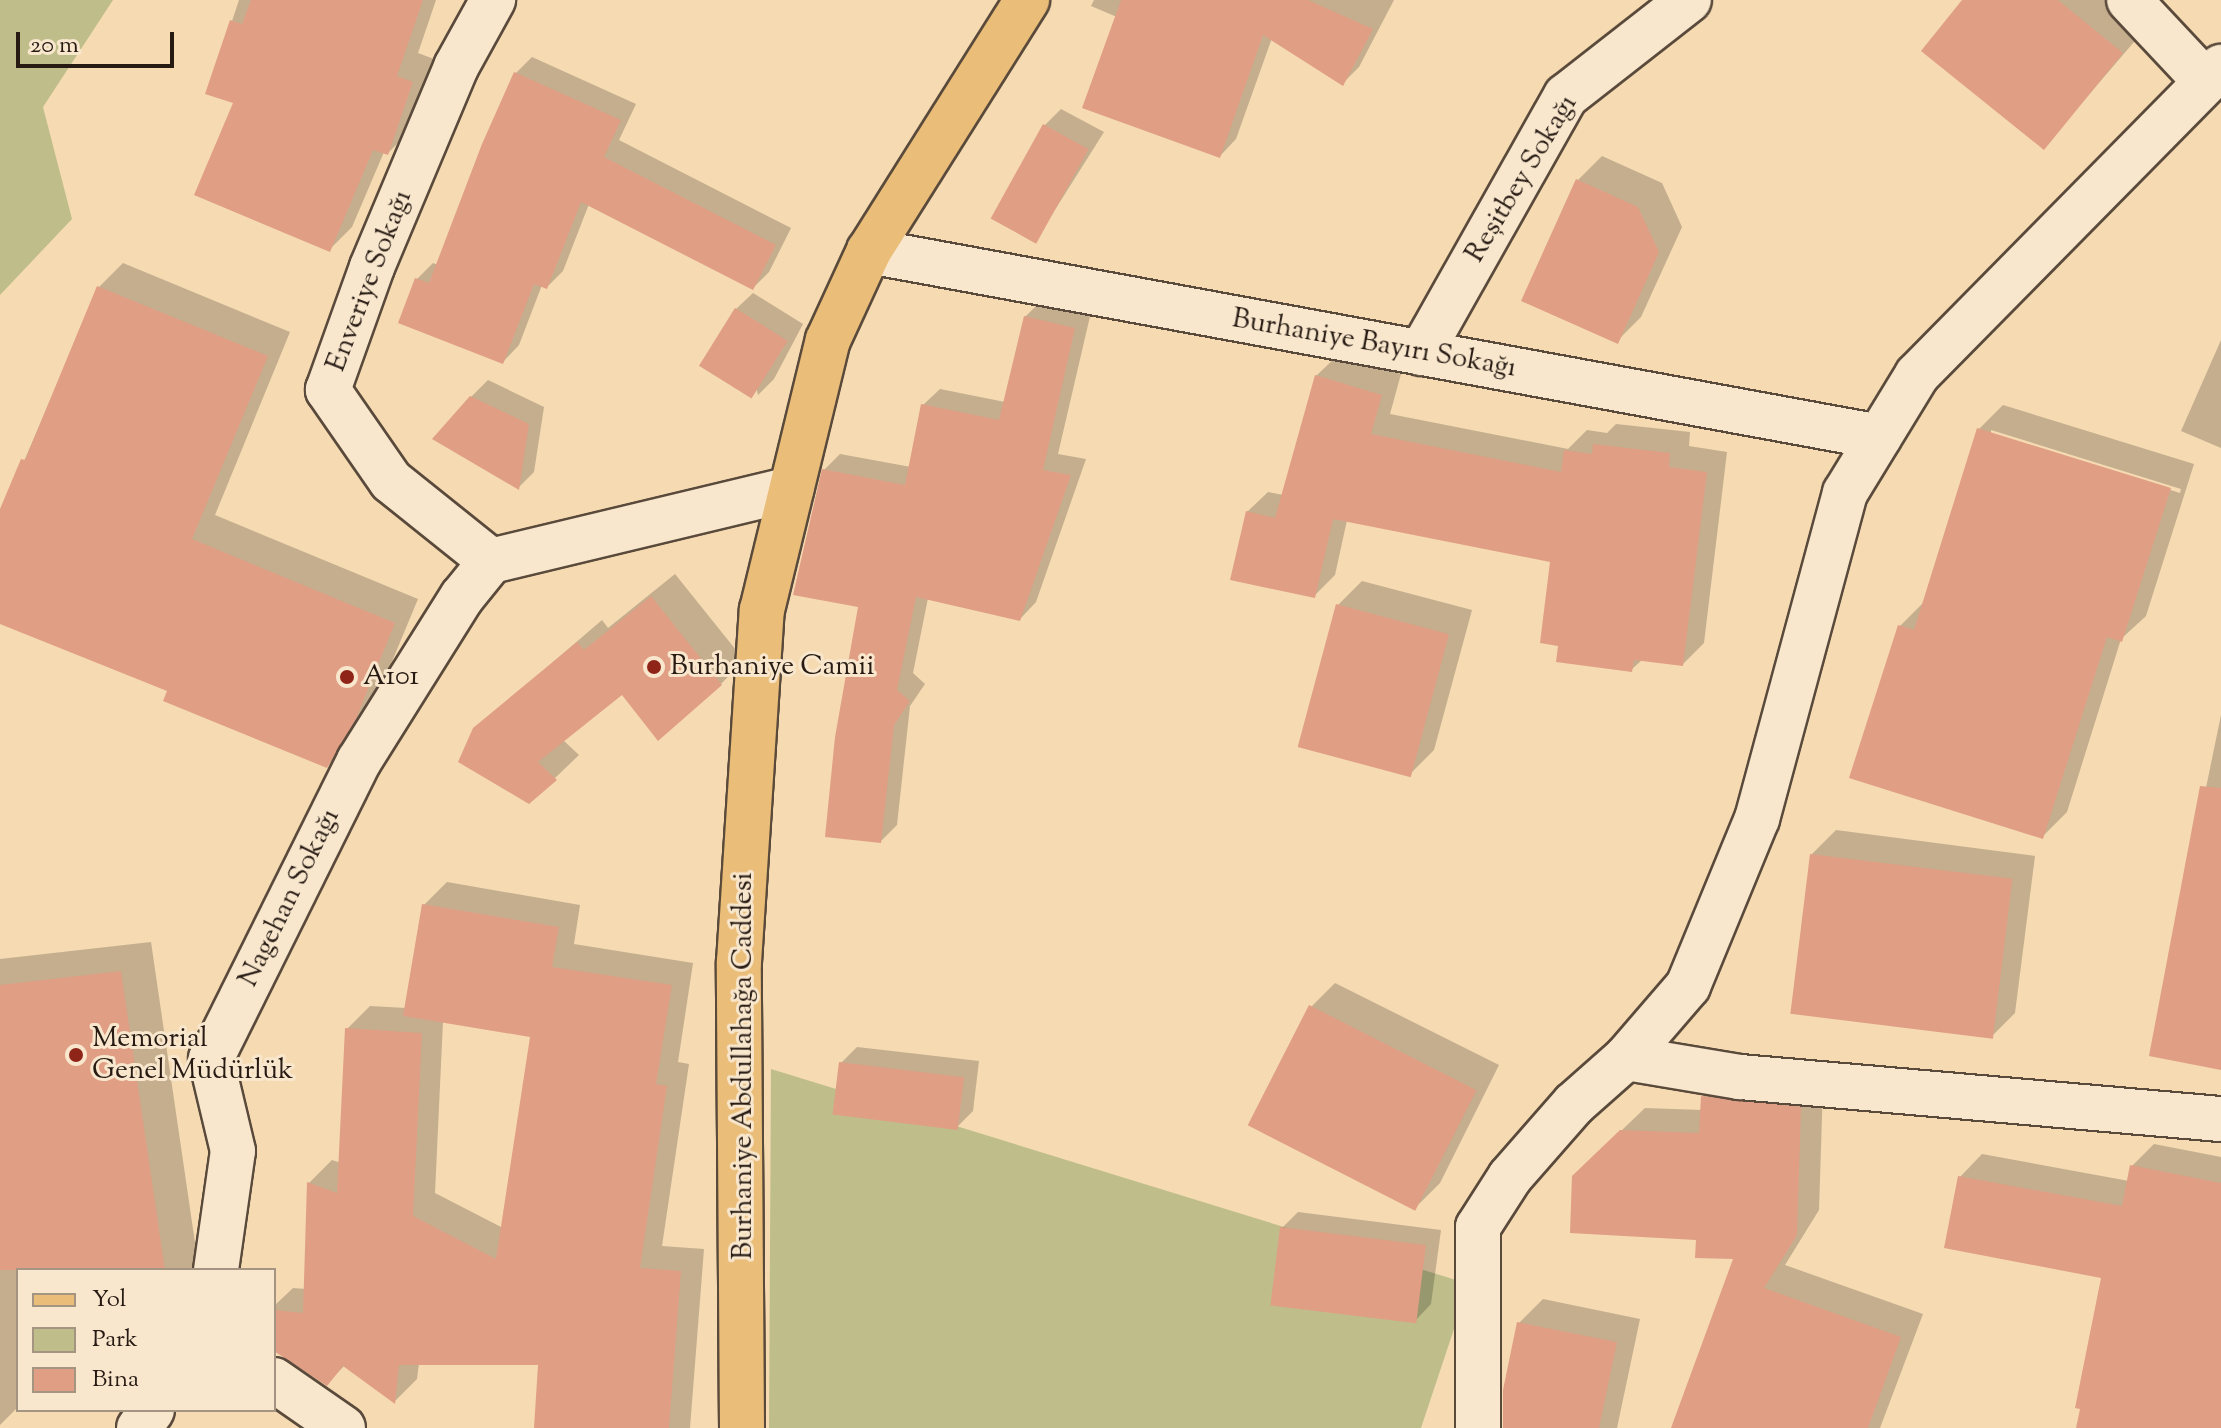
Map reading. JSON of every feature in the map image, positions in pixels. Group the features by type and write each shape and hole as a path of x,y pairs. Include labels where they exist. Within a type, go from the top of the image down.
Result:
{"main road":[{"name":"Burhaniye Abdullahağa Caddesi","path":"742,1428 739,962 762,610 828,340 869,251 1027,0"}],"street":[{"name":"Enveriye Sokağı","path":"491,561 391,481 328,390 372,267 456,67 493,0"},
{"name":"Reşitbey Sokağı","path":"1421,353 1566,96 1689,0"},
{"path":"1478,1428 1478,1227 1528,1156 1574,1104 1626,1058 1688,986 1751,833 1845,493 1917,375 2213,74 2129,0"},
{"name":"Burhaniye Bayırı Sokağı","path":"869,251 1879,437"},
{"path":"491,561 791,489"},
{"name":"Nagehan Sokağı","path":"216,1268 233,1151 211,1059 359,761 462,597 491,561"},
{"path":"1626,1058 1740,1077 2221,1119"},
{"path":"276,1381 343,1428"}],"green space":[{"path":"0,0 113,0 43,107 72,219 0,295"},
{"path":"771,1069 1469,1284 1421,1428 769,1428"}],"building":[{"path":"251,0 423,0 397,76 413,82 388,155 373,150 330,252 194,195 233,103 205,94 230,20 242,24"},
{"path":"1121,0 1308,0 1373,29 1343,86 1263,35 1220,158 1082,108"},
{"path":"1962,0 2058,0 2123,53 2044,150 1921,51"},
{"path":"514,72 621,120 604,157 776,245 753,290 581,202 547,289 534,284 503,364 398,323 415,278 429,283 482,144"},
{"path":"1043,124 1088,149 1036,244 991,218"},
{"path":"1576,179 1638,207 1659,252 1618,344 1521,301"},
{"path":"97,286 268,356 192,539 395,623 355,721 327,768 163,701 167,691 0,624 0,509 21,459 25,460"},
{"path":"735,308 788,341 752,399 699,366"},
{"path":"1024,316 1075,328 1043,470 1071,475 1020,621 916,597 897,690 910,701 894,725 881,843 825,837 835,737 858,607 793,595 822,469 905,485 921,404 999,420"},
{"path":"1315,375 1382,395 1371,434 1561,472 1564,450 1592,454 1593,444 1670,453 1669,467 1707,472 1683,666 1634,660 1632,672 1556,662 1558,646 1540,643 1550,562 1333,519 1315,598 1230,580 1246,511 1275,518"},
{"path":"470,396 529,424 519,490 432,439"},
{"path":"1977,428 2171,488 2122,642 2107,637 2043,839 1849,778 1898,625 1914,630"},
{"path":"651,596 722,685 658,741 622,695 538,762 557,780 529,804 458,762 473,728 577,642 584,650"},
{"path":"1336,604 1449,634 1411,777 1298,747"},
{"path":"2200,786 2221,788 2221,1070 2149,1056"},
{"path":"1810,854 2012,879 1993,1039 1790,1014"},
{"path":"422,904 559,927 552,967 672,985 656,1084 667,1086 640,1268 681,1271 669,1428 534,1428 538,1365 399,1365 395,1404 343,1366 327,1386 276,1352 276,1310 303,1313 307,1182 337,1193 345,1028 422,1033 413,1216 496,1259 530,1037 403,1016"},
{"path":"121,971 165,1268 0,1270 0,985"},
{"path":"1309,1005 1477,1090 1415,1211 1248,1125"},
{"path":"839,1062 964,1077 958,1130 833,1115"},
{"path":"1701,1096 1801,1107 1797,1235 1764,1288 1901,1337 1868,1428 1671,1428 1733,1259 1695,1258 1696,1240 1570,1233 1572,1176 1620,1130 1699,1133"},
{"path":"2130,1165 2221,1183 2221,1428 2076,1428 2080,1409 2075,1408 2101,1278 1944,1248 1958,1176 2122,1206"},
{"path":"1280,1227 1426,1245 1416,1323 1270,1305"},
{"path":"1517,1322 1617,1342 1599,1428 1503,1428 1503,1390"}],"place":[{"name":"Burhaniye Camii","path":"654,667"},
{"name":"A101","path":"347,677"},
{"name":"Memorial Genel Müdürlük","path":"76,1055"}]}
